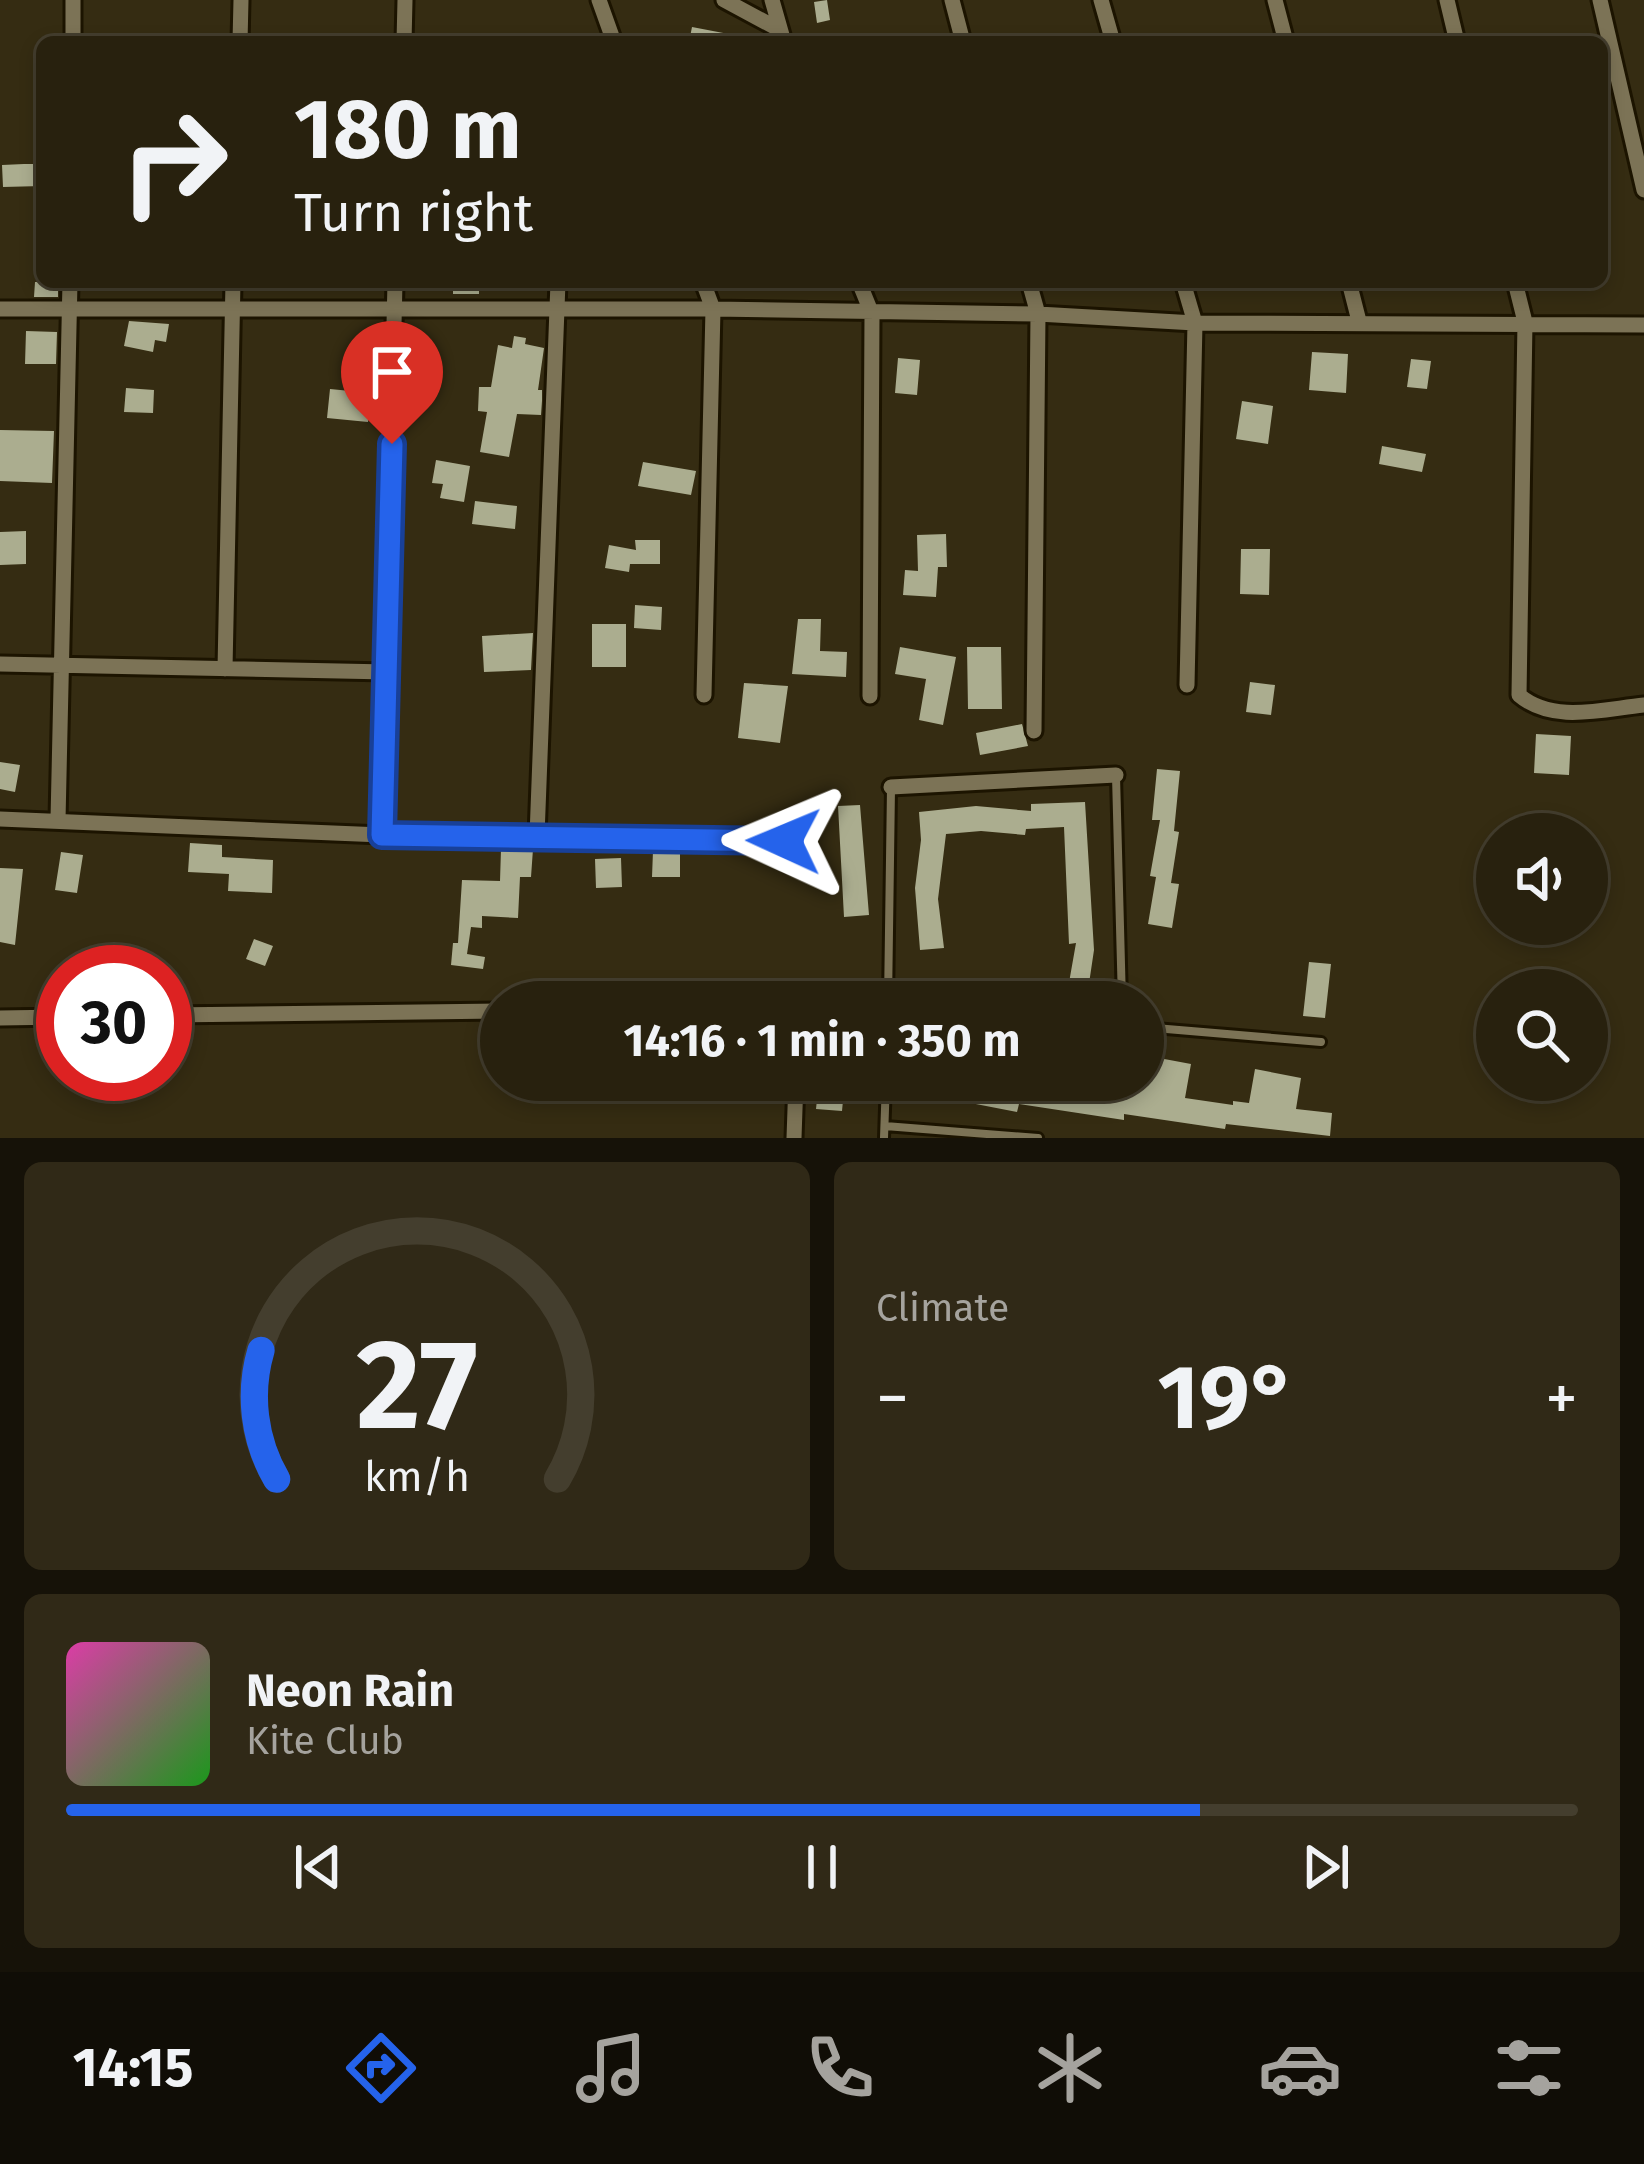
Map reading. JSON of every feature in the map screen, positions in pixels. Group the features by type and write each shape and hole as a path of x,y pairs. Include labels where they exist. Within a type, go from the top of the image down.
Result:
{"street":[{"path":"73,0 73,36"},
{"path":"240,36 241,0"},
{"path":"404,36 405,0"},
{"path":"599,0 612,36"},
{"path":"724,0 782,36"},
{"path":"772,0 782,36"},
{"path":"952,0 961,36"},
{"path":"1101,0 1111,36"},
{"path":"1275,0 1284,36"},
{"path":"1447,0 1456,36"},
{"path":"1600,0 1644,190"},
{"path":"58,820 70,288"},
{"path":"225,669 233,288"},
{"path":"382,835 395,288"},
{"path":"537,836 558,288"},
{"path":"704,695 713,309 705,288"},
{"path":"861,288 872,314 870,696"},
{"path":"1031,288 1038,314 1034,731"},
{"path":"1185,288 1195,323 1187,685"},
{"path":"1351,288 1359,321"},
{"path":"1516,288 1525,322 1520,695 1534,708 1557,713 1644,705"},
{"path":"0,309 713,309 1038,314 1195,323 1644,325"},
{"path":"0,664 388,672"},
{"path":"891,787 1116,776"},
{"path":"0,819 382,835 784,841"},
{"path":"192,1016 480,1011"},
{"path":"0,1018 36,1017"},
{"path":"794,1138 795,1101"}],"lane":[{"path":"1116,776 1121,981"},
{"path":"888,981 891,787"},
{"path":"1164,1029 1322,1042"},
{"path":"884,1138 886,1101"},
{"path":"885,1126 1038,1138"}],"building":[{"path":"827,0 830,20 817,23 814,2"},
{"path":"692,27 739,36 690,36"},
{"path":"36,164 36,186 3,187 2,165"},
{"path":"35,282 36,288 58,288 58,297 34,297"},
{"path":"453,288 479,288 479,294 453,294"},
{"path":"129,321 169,324 166,342 155,340 153,352 124,346"},
{"path":"26,331 57,332 56,364 25,364"},
{"path":"514,336 544,348 538,390 542,390 542,401 541,415 517,414 509,457 480,452 487,412 478,411 479,387 491,387 498,345 512,348"},
{"path":"1312,352 1348,354 1346,393 1309,390"},
{"path":"898,358 920,360 917,395 895,393"},
{"path":"1411,359 1431,361 1427,389 1407,387"},
{"path":"126,388 154,390 153,413 124,412"},
{"path":"330,389 371,393 368,422 327,418"},
{"path":"1242,401 1273,406 1268,444 1236,439"},
{"path":"0,430 54,431 52,483 0,481"},
{"path":"1382,446 1426,454 1422,472 1379,464"},
{"path":"436,460 470,466 464,502 440,498 443,484 432,483"},
{"path":"643,462 696,471 691,495 638,486"},
{"path":"475,501 517,506 515,529 472,524"},
{"path":"26,531 26,564 0,565 0,532"},
{"path":"946,534 947,567 938,567 936,597 903,595 905,570 918,571 917,535"},
{"path":"635,540 660,540 660,564 630,564 629,572 605,568 609,545 636,550"},
{"path":"1241,549 1270,549 1269,595 1240,594"},
{"path":"635,605 662,607 661,630 634,628"},
{"path":"798,619 821,619 820,651 847,652 846,677 792,674"},
{"path":"592,624 626,624 626,667 592,667"},
{"path":"533,633 531,670 484,672 482,636"},
{"path":"900,647 956,657 943,725 919,720 926,679 895,674"},
{"path":"967,647 1001,647 1002,709 968,709"},
{"path":"1250,682 1275,685 1271,715 1246,712"},
{"path":"744,683 788,686 780,743 738,738"},
{"path":"1022,724 1028,746 980,755 976,733"},
{"path":"1536,734 1571,736 1569,775 1534,773"},
{"path":"0,762 20,765 15,792 0,789"},
{"path":"1157,769 1180,771 1174,831 1179,832 1171,883 1179,884 1172,928 1148,924 1160,820 1152,820"},
{"path":"1085,802 1094,950 1089,981 1069,981 1076,943 1069,944 1064,827 1026,829 1025,835 946,834 938,899 944,948 920,950 915,888 919,812 976,806 1031,811 1031,804"},
{"path":"860,805 869,915 844,917 838,806"},
{"path":"190,843 222,845 222,857 273,860 272,893 228,891 229,874 188,872"},
{"path":"501,849 533,849 531,877 520,877 518,918 482,916 482,928 471,927 467,954 485,957 483,969 451,965 453,943 458,943 462,880 500,881"},
{"path":"653,851 680,851 680,877 652,877"},
{"path":"61,852 83,855 77,893 55,890"},
{"path":"621,858 622,887 596,888 595,859"},
{"path":"0,868 23,869 15,945 0,942"},
{"path":"254,939 273,946 265,966 246,959"},
{"path":"1309,962 1331,964 1325,1018 1303,1016"},
{"path":"1164,1059 1191,1064 1185,1098 1249,1103 1255,1069 1301,1078 1296,1109 1332,1113 1330,1136 1226,1124 1225,1129 1124,1114 1124,1120 1019,1104 1017,1112 960,1101 1164,1101"},
{"path":"817,1101 843,1101 842,1111 816,1109"}],"route":[{"path":"392,444 382,835 784,841"}]}
